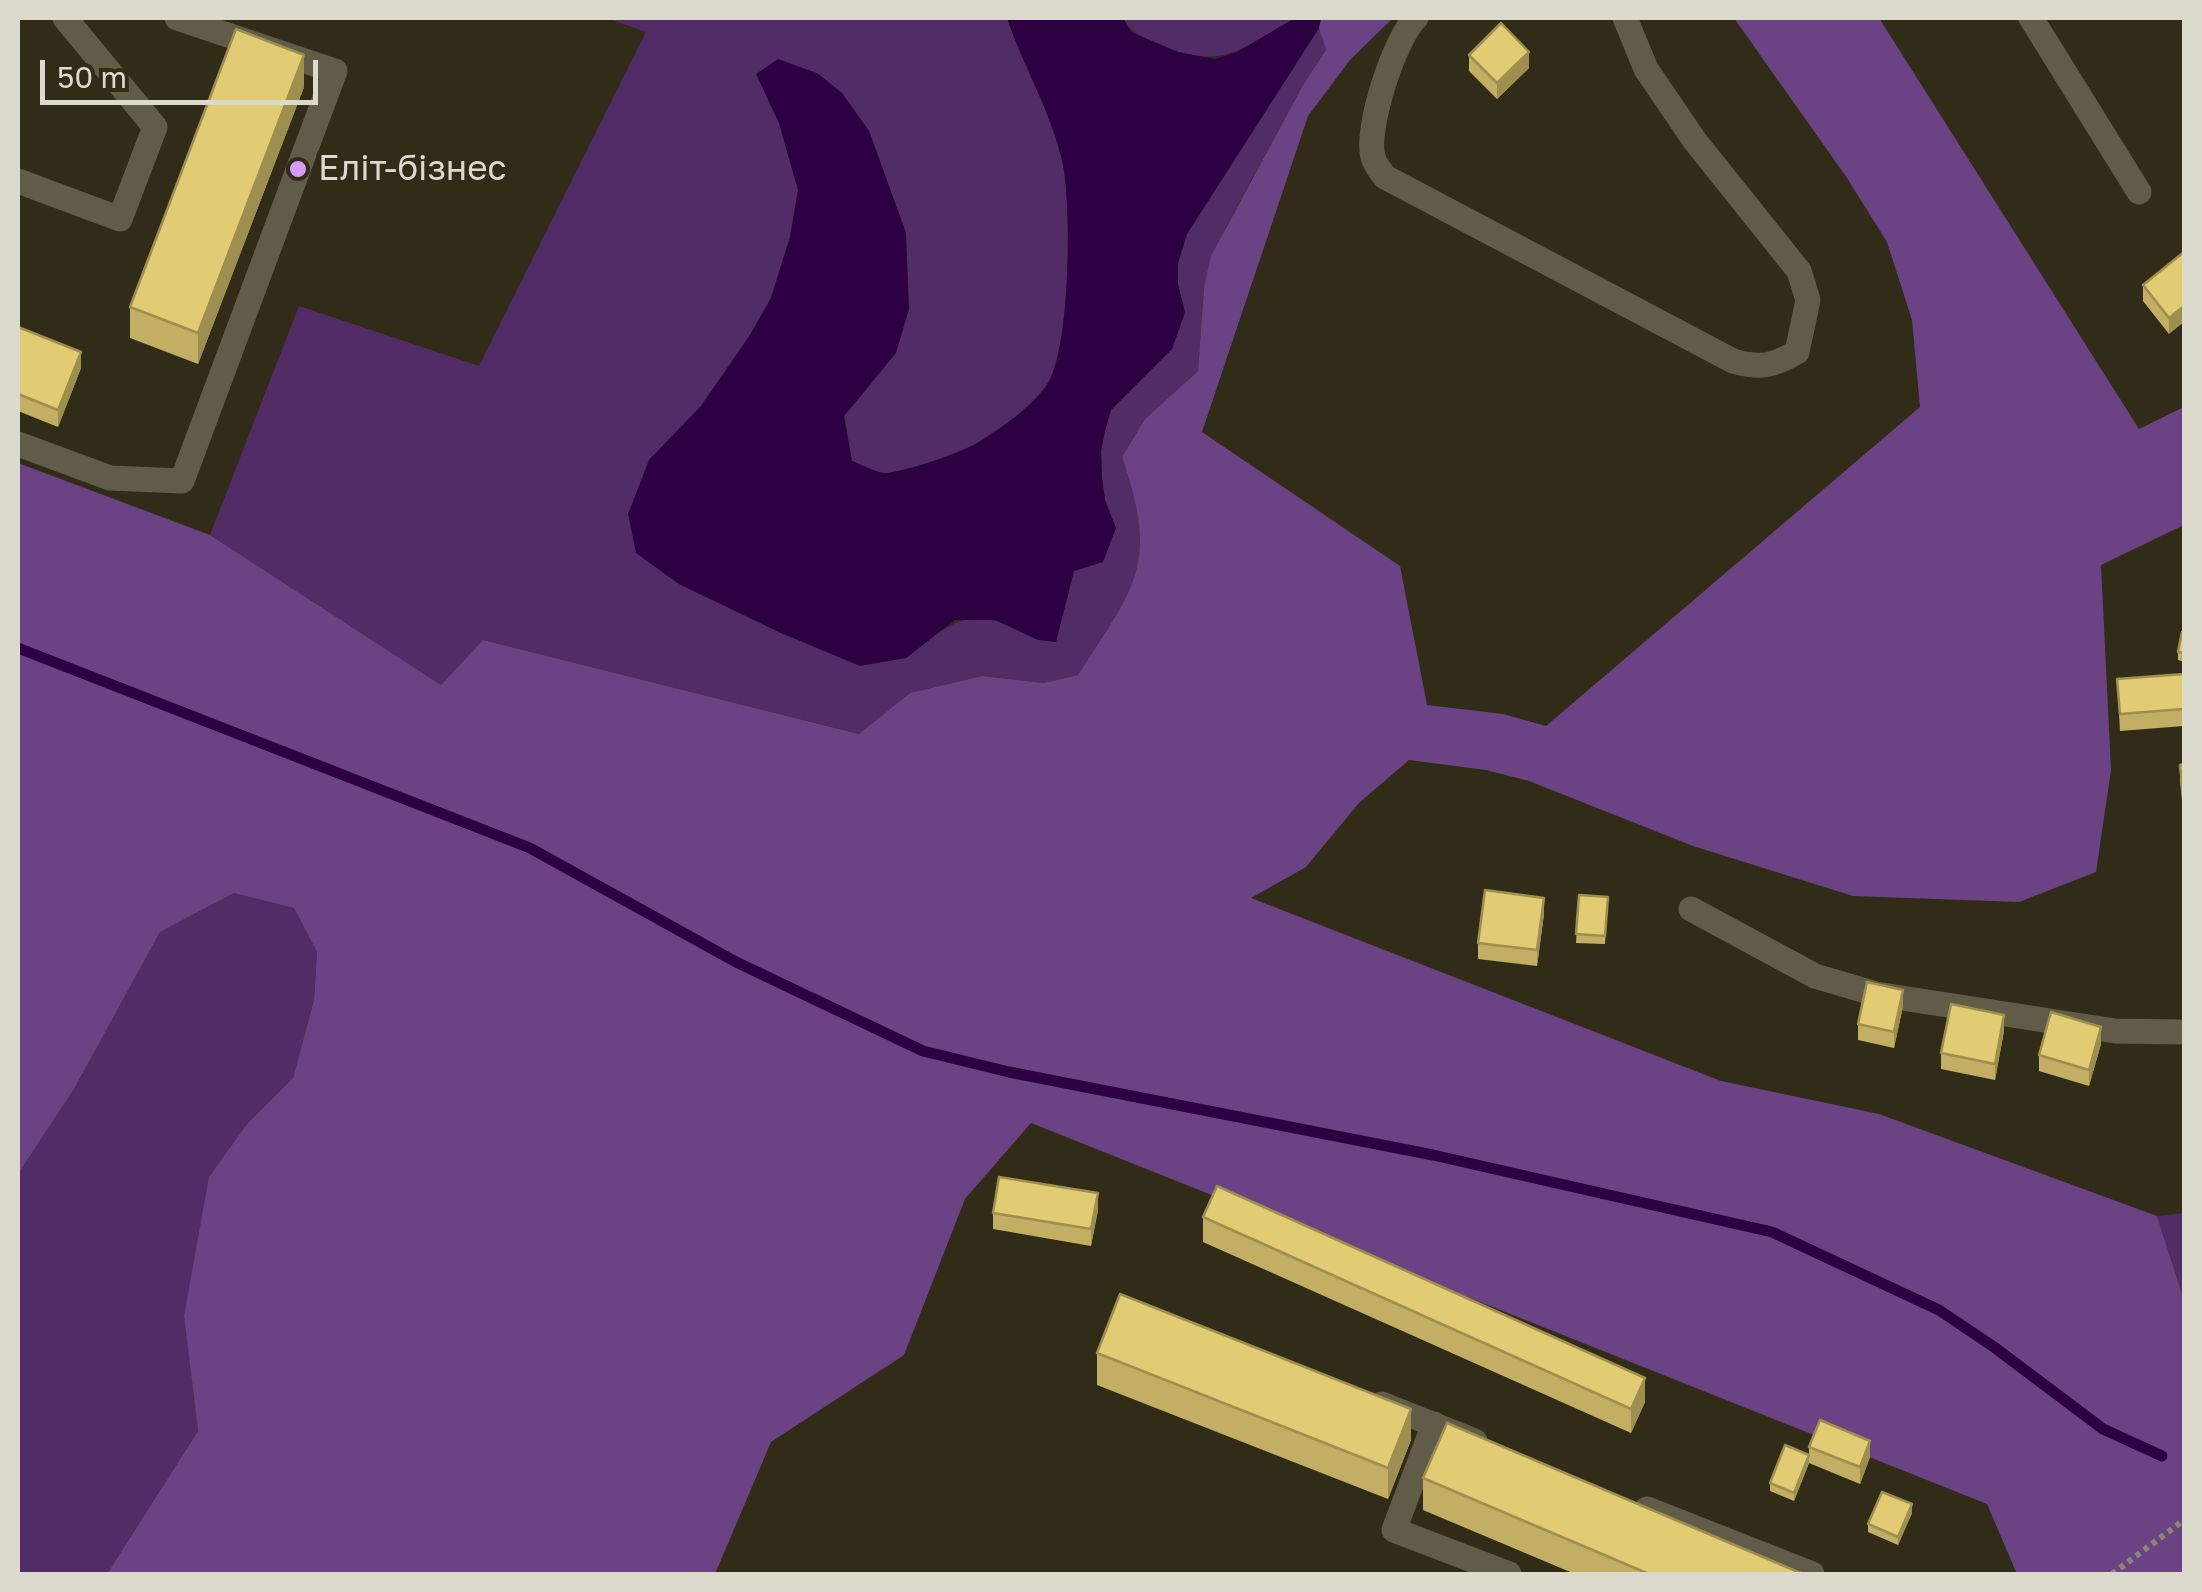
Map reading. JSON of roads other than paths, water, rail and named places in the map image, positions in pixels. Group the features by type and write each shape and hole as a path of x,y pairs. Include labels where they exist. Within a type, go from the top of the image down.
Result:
{"street":[{"path":"18,180 120,219 155,127 65,18"},
{"path":"18,444 110,478 182,481 196,444 335,71 177,18"},
{"path":"1416,18 1407,26 1392,56 1375,126 1371,153 1385,176 1733,361 1771,367 1796,352 1800,339 1808,300 1798,271 1695,141 1646,69 1625,18"},
{"path":"2031,18 2139,192"},
{"path":"1692,908 1816,976 1876,994 2115,1032 2184,1032"},
{"path":"1363,1396 1506,1453"},
{"path":"1434,1424 1394,1530 1508,1574"},
{"path":"1632,1503 1812,1574"}],"waterway":[{"path":"18,648 530,848 736,962 923,1051 1009,1072 1433,1155 1772,1232 1939,1310 2103,1429 2162,1456"}],"place":[{"name":"Еліт-бізнес","path":"298,169"}]}
